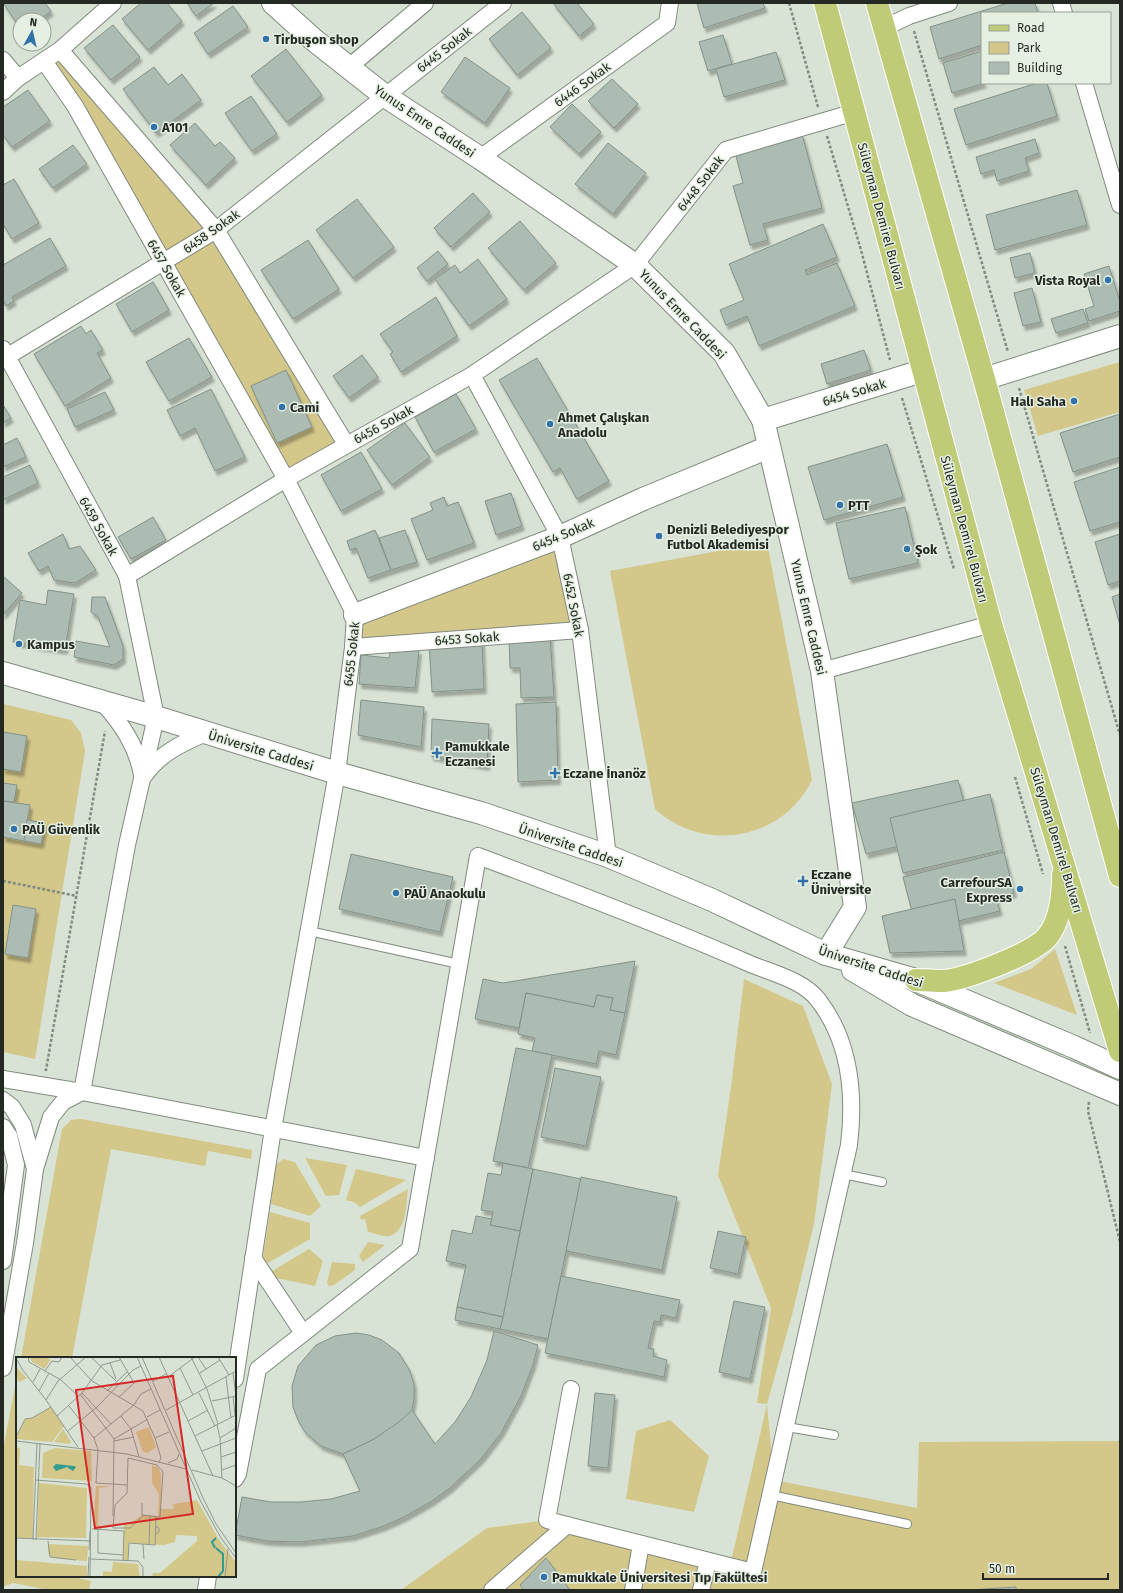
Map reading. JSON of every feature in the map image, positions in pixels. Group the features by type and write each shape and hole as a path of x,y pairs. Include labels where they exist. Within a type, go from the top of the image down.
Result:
{"main road":[{"name":"Süleyman Demirel Bulvarı","path":"825,3 855,112 922,371 991,624 1120,1051"},
{"path":"877,3 984,379 1120,876"},
{"path":"916,980 945,981 966,975 1009,960 1044,940 1057,920 1060,908 1063,884 1062,855"}],"street":[{"path":"3,92 18,78 60,50 113,3"},
{"name":"Yunus Emre Caddesi","path":"273,3 314,40 385,96 480,158 635,265 724,353 763,420 822,671 855,907 826,954"},
{"path":"349,68 426,3"},
{"name":"6445 Sokak","path":"385,96 503,3"},
{"name":"6446 Sokak","path":"480,158 667,23 670,3"},
{"path":"884,28 909,16 949,3"},
{"path":"60,50 216,230 346,444"},
{"path":"3,60 18,78"},
{"name":"6457 Sokak","path":"44,61 75,106 286,479"},
{"path":"1084,84 1120,205"},
{"name":"6458 Sokak","path":"5,355 164,263 216,230 385,96"},
{"name":"6448 Sokak","path":"635,265 726,150 855,112"},
{"name":"6456 Sokak","path":"127,576 346,444 472,375 635,265"},
{"path":"984,379 1120,336"},
{"name":"6459 Sokak","path":"5,355 127,576 156,717"},
{"name":"6454 Sokak","path":"763,420 922,371"},
{"name":"6452 Sokak","path":"472,375 560,536 580,630 608,856"},
{"name":"6454 Sokak","path":"354,615 560,536 643,499 769,447"},
{"name":"6455 Sokak","path":"236,1372 272,1129 337,773 353,647 354,615 286,479"},
{"path":"822,671 991,624"},
{"name":"6453 Sokak","path":"353,647 580,630"},
{"name":"Üniversite Caddesi","path":"3,673 156,717 337,773 481,813 608,856 712,900 826,954 916,980 1066,1043 1120,1068"},
{"path":"102,702 118,721 134,748 142,779"},
{"path":"82,1092 127,845 156,717"},
{"path":"142,779 164,754 206,733"},
{"path":"236,1477 238,1474 258,1369 410,1249 478,856 682,934 802,986 819,1000 835,1026 843,1046 849,1072 852,1096 852,1121 843,1174 753,1572 547,1520 571,1389"},
{"path":"826,954 912,1005 1120,1094"},
{"path":"3,1079 82,1092 426,1158"},
{"path":"3,1368 25,1243 35,1169 51,1117 63,1102 82,1092"},
{"path":"3,1100 12,1107 23,1125 35,1169"},
{"path":"3,1127 9,1136 16,1165 3,1261"},
{"path":"253,1258 303,1333"},
{"path":"492,1590 567,1525"},
{"path":"633,1590 642,1544"},
{"path":"700,1590 708,1561"},
{"path":"206,1590 208,1577"}],"lane":[{"path":"309,931 459,964"},
{"path":"843,1174 882,1182"},
{"path":"787,1427 834,1435"},
{"path":"770,1495 907,1524"}],"path":[{"path":"39,1068 46,1070 106,729"},
{"path":"3,882 77,896"}],"green space":[{"path":"60,50 216,230 346,444 286,479 44,61"},
{"name":"Halı Saha","path":"1120,362 1120,412 1038,436 1024,390"},
{"path":"560,537 580,630 353,647 355,615"},
{"path":"767,542 812,780 799,800 782,816 762,827 741,834 719,835 696,832 675,823 655,809 610,571"},
{"path":"3,704 71,720 81,733 85,751 35,1059 3,1052"},
{"path":"1055,949 1077,1015 994,983 1031,969"},
{"path":"744,979 803,1006 832,1084 814,1224 792,1315 767,1404 757,1403 771,1308 718,1175 731,1087"},
{"path":"81,1119 252,1150 251,1159 208,1151 205,1166 111,1149 72,1357 21,1357 62,1129 71,1120"},
{"path":"305,1158 347,1165 339,1195 326,1196"},
{"path":"283,1159 295,1162 321,1206 310,1216 271,1204 275,1166"},
{"path":"356,1169 406,1180 360,1207 354,1202 346,1200"},
{"path":"408,1189 406,1209 399,1229 389,1236 368,1232 365,1219 361,1220 360,1216"},
{"path":"270,1212 310,1223 310,1239 266,1264 263,1257"},
{"path":"368,1242 385,1245 363,1262 359,1256"},
{"path":"309,1249 323,1261 315,1286 276,1278 269,1273"},
{"path":"332,1262 355,1264 355,1270 334,1285 329,1286 327,1283"},
{"path":"16,1381 16,1577 73,1577 91,1581 89,1590 49,1590 13,1583 3,1587 3,1450"},
{"path":"767,1404 774,1480 917,1508 919,1442 1120,1441 1120,1590 401,1590 487,1528 547,1520 730,1566"},
{"path":"670,1420 709,1456 694,1512 626,1499 636,1431"}],"building":[{"path":"3,3 45,3 51,11 12,12 12,16"},
{"path":"141,3 167,3 182,21 148,50 122,19"},
{"path":"187,3 214,3 196,16"},
{"path":"553,3 577,3 594,24 579,36"},
{"path":"697,3 763,3 765,8 704,28"},
{"path":"1008,3 1035,3 1038,12 981,12 981,45 939,59 930,27"},
{"path":"233,6 248,27 208,54 194,33"},
{"path":"522,12 551,48 517,75 489,39"},
{"path":"113,25 140,57 111,80 84,48"},
{"path":"723,35 732,64 708,71 699,42"},
{"path":"286,49 322,95 287,122 251,76"},
{"path":"981,51 982,84 952,93 943,63"},
{"path":"776,52 785,80 724,97 716,69"},
{"path":"465,57 510,88 485,123 441,92"},
{"path":"154,67 168,85 182,74 201,100 156,133 123,89"},
{"path":"612,79 638,104 614,128 588,101"},
{"path":"1034,84 1047,84 1057,116 966,145 954,109"},
{"path":"28,90 50,121 12,147 3,135 3,107"},
{"path":"251,96 277,134 252,151 225,113"},
{"path":"572,104 601,132 579,154 550,127"},
{"path":"195,123 215,146 220,142 235,158 206,185 170,145"},
{"path":"802,134 822,208 763,224 768,240 750,245 733,186 743,183 735,152"},
{"path":"1035,139 1039,153 1025,158 1029,171 997,181 994,170 981,174 976,157"},
{"path":"608,143 646,173 613,214 575,184"},
{"path":"73,145 87,164 53,188 39,169"},
{"path":"14,179 39,223 12,239 3,224 3,185"},
{"path":"1077,190 1087,225 995,250 986,215"},
{"path":"473,193 490,212 451,247 434,228"},
{"path":"357,199 394,247 353,278 316,230"},
{"path":"520,221 556,263 524,290 488,248"},
{"path":"823,224 837,257 805,270 807,275 837,263 855,306 759,346 747,316 726,325 720,310 744,300 729,264"},
{"path":"50,238 66,266 12,297 14,301 6,306 3,300 3,265"},
{"path":"308,240 339,289 293,319 261,270"},
{"path":"438,251 448,264 427,281 417,268"},
{"path":"1030,253 1035,273 1015,278 1010,258"},
{"path":"478,259 507,299 469,326 435,279 455,265 460,273"},
{"path":"1109,266 1120,302 1120,311 1089,321 1085,309 1094,306 1084,274"},
{"path":"153,282 169,310 132,332 116,304"},
{"path":"1032,288 1041,322 1023,326 1014,293"},
{"path":"436,297 457,336 401,372 390,354 393,352 380,334"},
{"path":"1083,309 1088,323 1056,333 1051,319"},
{"path":"81,326 86,334 91,330 103,350 97,353 111,378 65,406 34,354"},
{"path":"189,338 212,377 169,401 146,362"},
{"path":"864,350 871,370 827,384 821,364"},
{"path":"362,355 378,377 349,398 333,376"},
{"name":"Ahmet Çalışkan Anadolu","path":"537,358 609,481 577,499 560,468 553,472 499,380"},
{"name":"Cami","path":"286,370 312,427 277,443 251,386"},
{"path":"211,389 245,457 215,471 195,428 180,436 167,410"},
{"path":"105,392 114,410 75,427 67,409"},
{"path":"456,394 476,429 434,452 415,417"},
{"path":"3,405 11,418 3,423"},
{"path":"1120,414 1120,457 1073,472 1060,433"},
{"path":"405,423 430,457 392,485 367,450"},
{"path":"17,438 26,457 3,467 3,445"},
{"path":"887,444 903,497 824,520 808,467"},
{"path":"361,452 382,489 341,511 321,475"},
{"path":"30,465 38,483 3,500 3,477"},
{"path":"1120,467 1120,522 1090,531 1074,482"},
{"path":"511,493 522,526 496,535 485,501"},
{"path":"444,497 447,506 458,502 474,543 427,560 411,519 433,510 430,503"},
{"path":"905,507 918,563 849,579 836,523"},
{"path":"153,517 166,540 131,559 118,537"},
{"path":"375,530 391,570 368,578 356,548 350,550 347,541"},
{"path":"405,530 417,562 391,570 379,538"},
{"path":"63,534 69,549 80,546 96,570 75,583 54,580 48,566 39,571 28,553"},
{"path":"1120,534 1120,581 1108,585 1095,542"},
{"path":"3,576 22,593 3,615"},
{"path":"48,590 74,594 65,650 13,642 20,600 46,605"},
{"path":"1120,594 1120,625 1112,597"},
{"path":"92,597 105,597 123,646 123,659 114,665 74,657 76,641 110,647 98,617 91,612"},
{"path":"550,636 554,697 521,698 520,668 510,668 509,637"},
{"path":"482,641 484,689 432,692 429,644"},
{"path":"391,649 419,650 415,688 359,684 361,655 389,658"},
{"path":"361,700 424,707 421,747 358,735"},
{"path":"556,702 558,780 518,782 516,704"},
{"path":"432,719 489,724 487,766 431,756"},
{"path":"3,732 27,736 21,772 3,769"},
{"path":"958,780 971,829 866,854 852,803"},
{"path":"3,783 17,785 14,802 3,801"},
{"path":"990,794 1003,850 903,873 890,818"},
{"name":"PAÜ Güvenlik","path":"3,801 30,805 24,841 3,837"},
{"path":"27,820 45,823 41,844 24,841"},
{"path":"1004,852 1014,893 996,898 1000,911 917,931 903,877"},
{"name":"PAÜ Anaokulu","path":"351,854 453,877 440,932 339,909"},
{"path":"955,899 964,951 890,953 882,916"},
{"path":"13,905 36,909 28,958 5,954"},
{"path":"635,961 625,1013 610,1010 613,998 597,995 594,1007 526,993 519,1028 475,1019 483,979 503,983"},
{"path":"526,993 594,1007 597,995 613,998 610,1010 625,1013 616,1055 599,1051 596,1064 532,1051 535,1038 518,1034"},
{"path":"516,1048 552,1055 528,1168 493,1161"},
{"path":"555,1068 601,1077 586,1146 541,1137"},
{"path":"503,1163 533,1169 520,1231 490,1225 493,1212 481,1210 488,1173 501,1175"},
{"path":"533,1169 581,1179 548,1339 500,1329"},
{"path":"581,1177 677,1197 662,1270 566,1251"},
{"path":"476,1216 492,1219 490,1225 520,1231 503,1317 457,1307 466,1265 446,1261 452,1230 472,1234"},
{"path":"718,1231 746,1237 738,1274 710,1268"},
{"path":"561,1276 680,1300 676,1318 661,1315 660,1322 654,1321 648,1348 654,1349 653,1356 667,1360 664,1377 545,1353"},
{"path":"734,1301 765,1307 750,1379 719,1372"},
{"path":"457,1307 503,1317 500,1329 455,1320"},
{"path":"494,1331 538,1345 533,1365 521,1396 501,1433 481,1459 450,1488 432,1501 404,1517 384,1526 353,1536 300,1542 267,1541 236,1535 242,1497 271,1502 301,1502 331,1499 360,1491 343,1454 374,1439 412,1410 435,1444 455,1422 471,1397 487,1360"},
{"path":"356,1333 369,1335 382,1340 399,1353 410,1371 414,1384 414,1399 412,1410 399,1422 374,1439 343,1454 321,1446 305,1432 293,1407 292,1386 298,1366 316,1345 335,1336"},
{"path":"595,1393 615,1395 608,1468 588,1466"},
{"name":"Pamukkale Üniversitesi Tıp Fakültesi","path":"546,1558 570,1590 524,1590 520,1585"},
{"path":"1016,1587 1016,1590 970,1590"}],"place":[{"name":"Tirbuşon shop","path":"266,39"},
{"name":"A101","path":"154,127"},
{"name":"Vista Royal","path":"1108,280"},
{"name":"Halı Saha","path":"1074,401"},
{"name":"Cami","path":"282,407"},
{"name":"Ahmet Çalışkan Anadolu","path":"550,424"},
{"name":"PTT","path":"840,505"},
{"name":"Denizli Belediyespor Futbol Akademisi","path":"659,536"},
{"name":"Şok","path":"907,549"},
{"name":"Kampus","path":"19,644"},
{"name":"Pamukkale Eczanesi","path":"437,753"},
{"name":"Eczane İnanöz","path":"555,773"},
{"name":"PAÜ Güvenlik","path":"14,829"},
{"name":"Eczane Üniversite","path":"803,881"},
{"name":"CarrefourSA Express","path":"1020,889"},
{"name":"PAÜ Anaokulu","path":"396,893"},
{"name":"Pamukkale Üniversitesi Tıp Fakültesi","path":"544,1577"}]}
